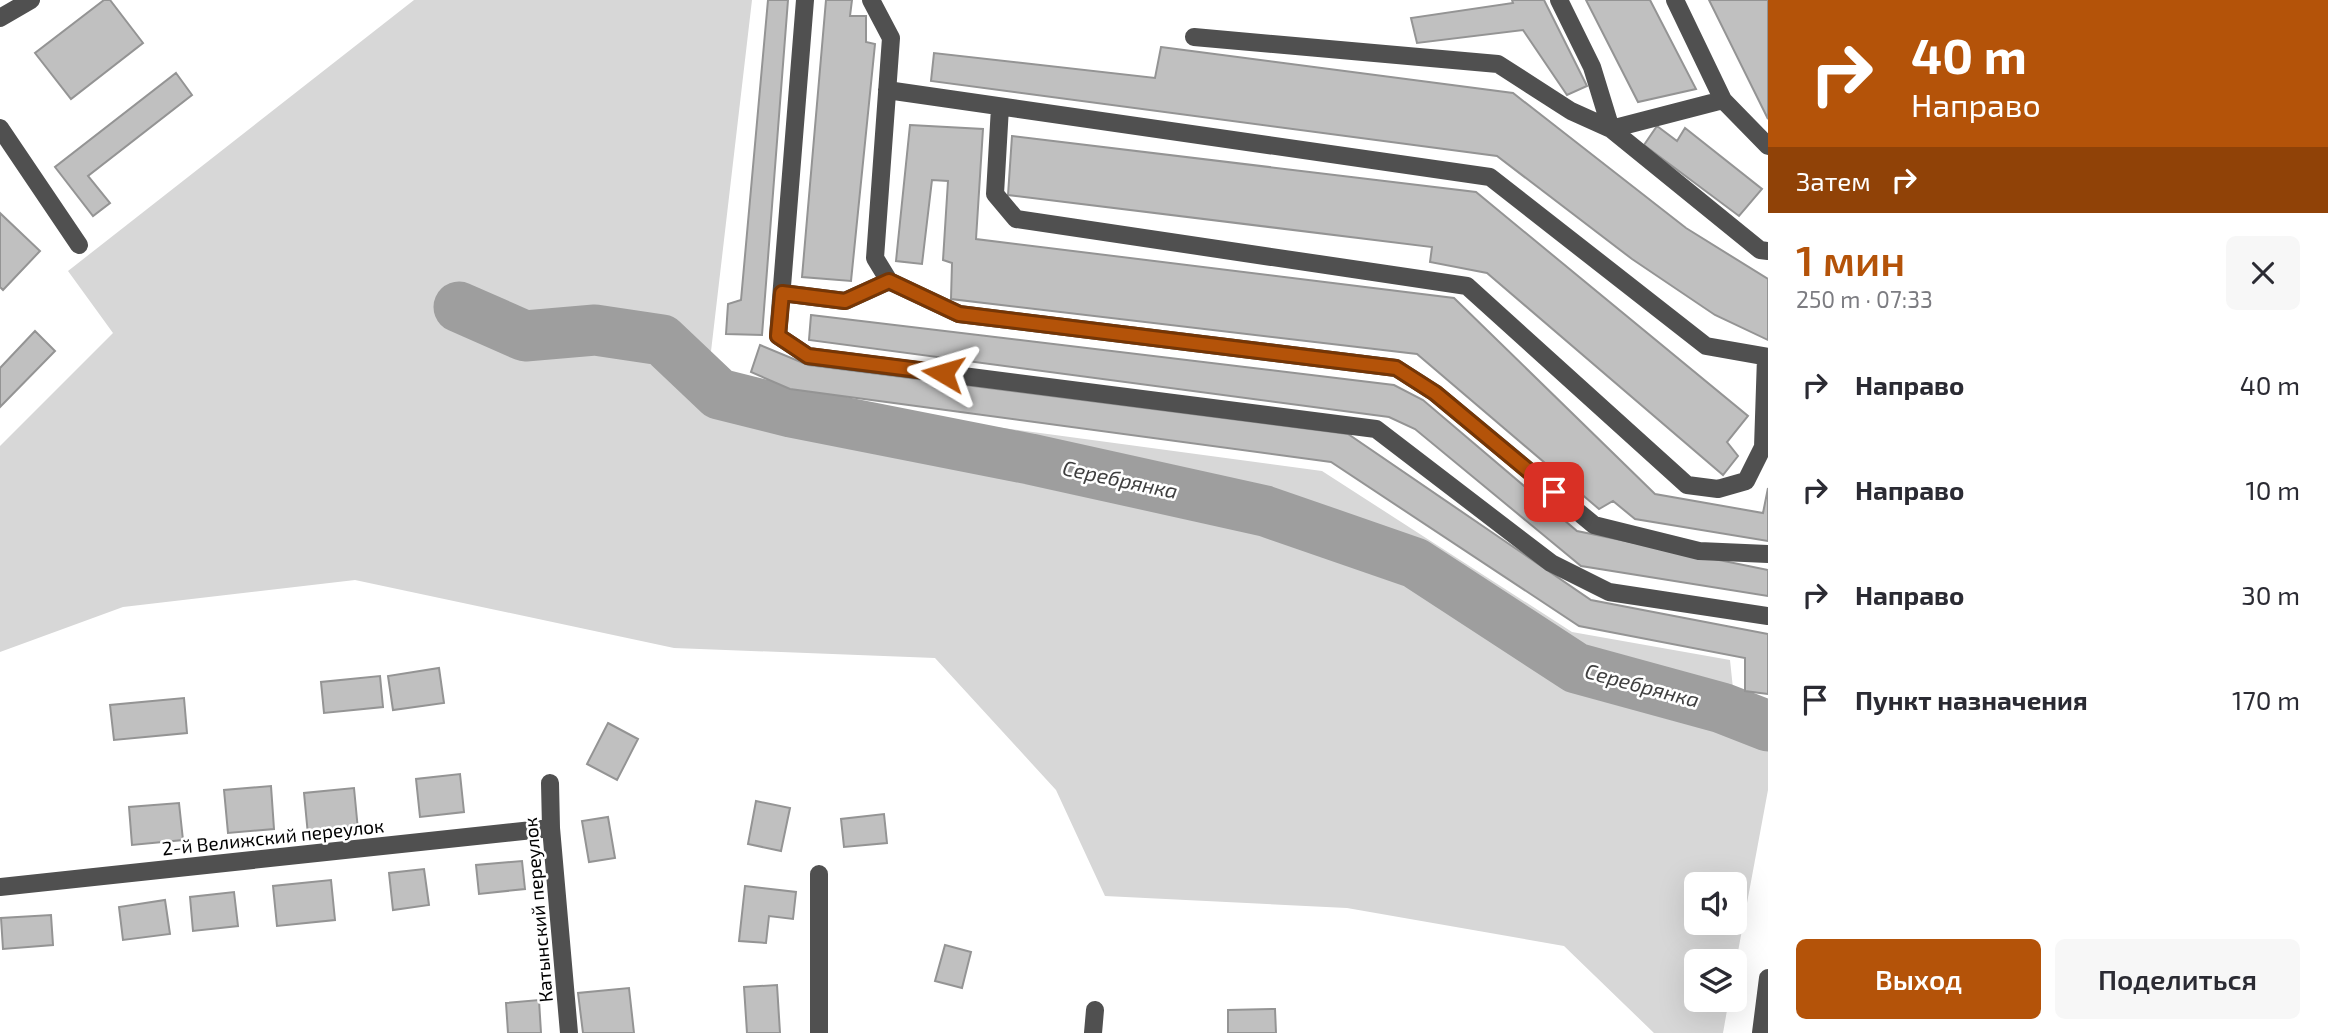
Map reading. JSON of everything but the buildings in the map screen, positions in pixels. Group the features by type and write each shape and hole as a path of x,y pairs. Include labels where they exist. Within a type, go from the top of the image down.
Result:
{"street":[{"path":"0,19 31,0"},
{"path":"805,0 778,336 808,356 1376,429 1551,563 1609,592 1768,616"},
{"path":"872,0 891,38 875,258 889,281 959,314 1396,368 1435,393 1594,525 1699,551 1768,554"},
{"path":"1559,0 1592,67 1611,129"},
{"path":"1675,0 1723,100 1768,146"},
{"path":"1194,37 1498,64 1571,111 1611,129 1760,250 1768,251"},
{"path":"887,90 1490,177 1706,346 1767,357 1763,447 1746,481 1718,489 1687,485 1467,286 1016,219 995,194 1000,107"},
{"path":"1611,129 1723,100"},
{"path":"0,128 79,245"},
{"path":"782,293 845,301 889,281"},
{"name":"Катынский переулок","path":"550,783 551,828 569,1033"},
{"name":"2-й Велижский переулок","path":"0,887 551,828"},
{"path":"819,874 819,1033"},
{"path":"1761,1033 1768,978"},
{"path":"1093,1033 1096,1010"}],"shaded area":[{"path":"414,0 752,0 710,360 767,396 1322,471 1572,632 1730,660 1734,698 1768,705 1768,790 1747,903 1747,872 1684,872 1684,935 1741,935 1738,949 1684,949 1684,1012 1727,1012 1723,1033 1654,1033 1564,946 1347,908 1105,896 1056,790 935,658 674,648 355,580 123,607 0,652 0,446 113,333 68,271"}],"waterway":[{"name":"Серебрянка","path":"459,307 525,336 595,330 662,340 719,394 791,412 1030,459 1265,511 1415,563 1576,668 1722,708 1768,726"}],"route":[{"path":"943,373 808,356 778,336 782,293 845,301 889,281 959,314 1396,368 1435,393 1554,492"}]}
